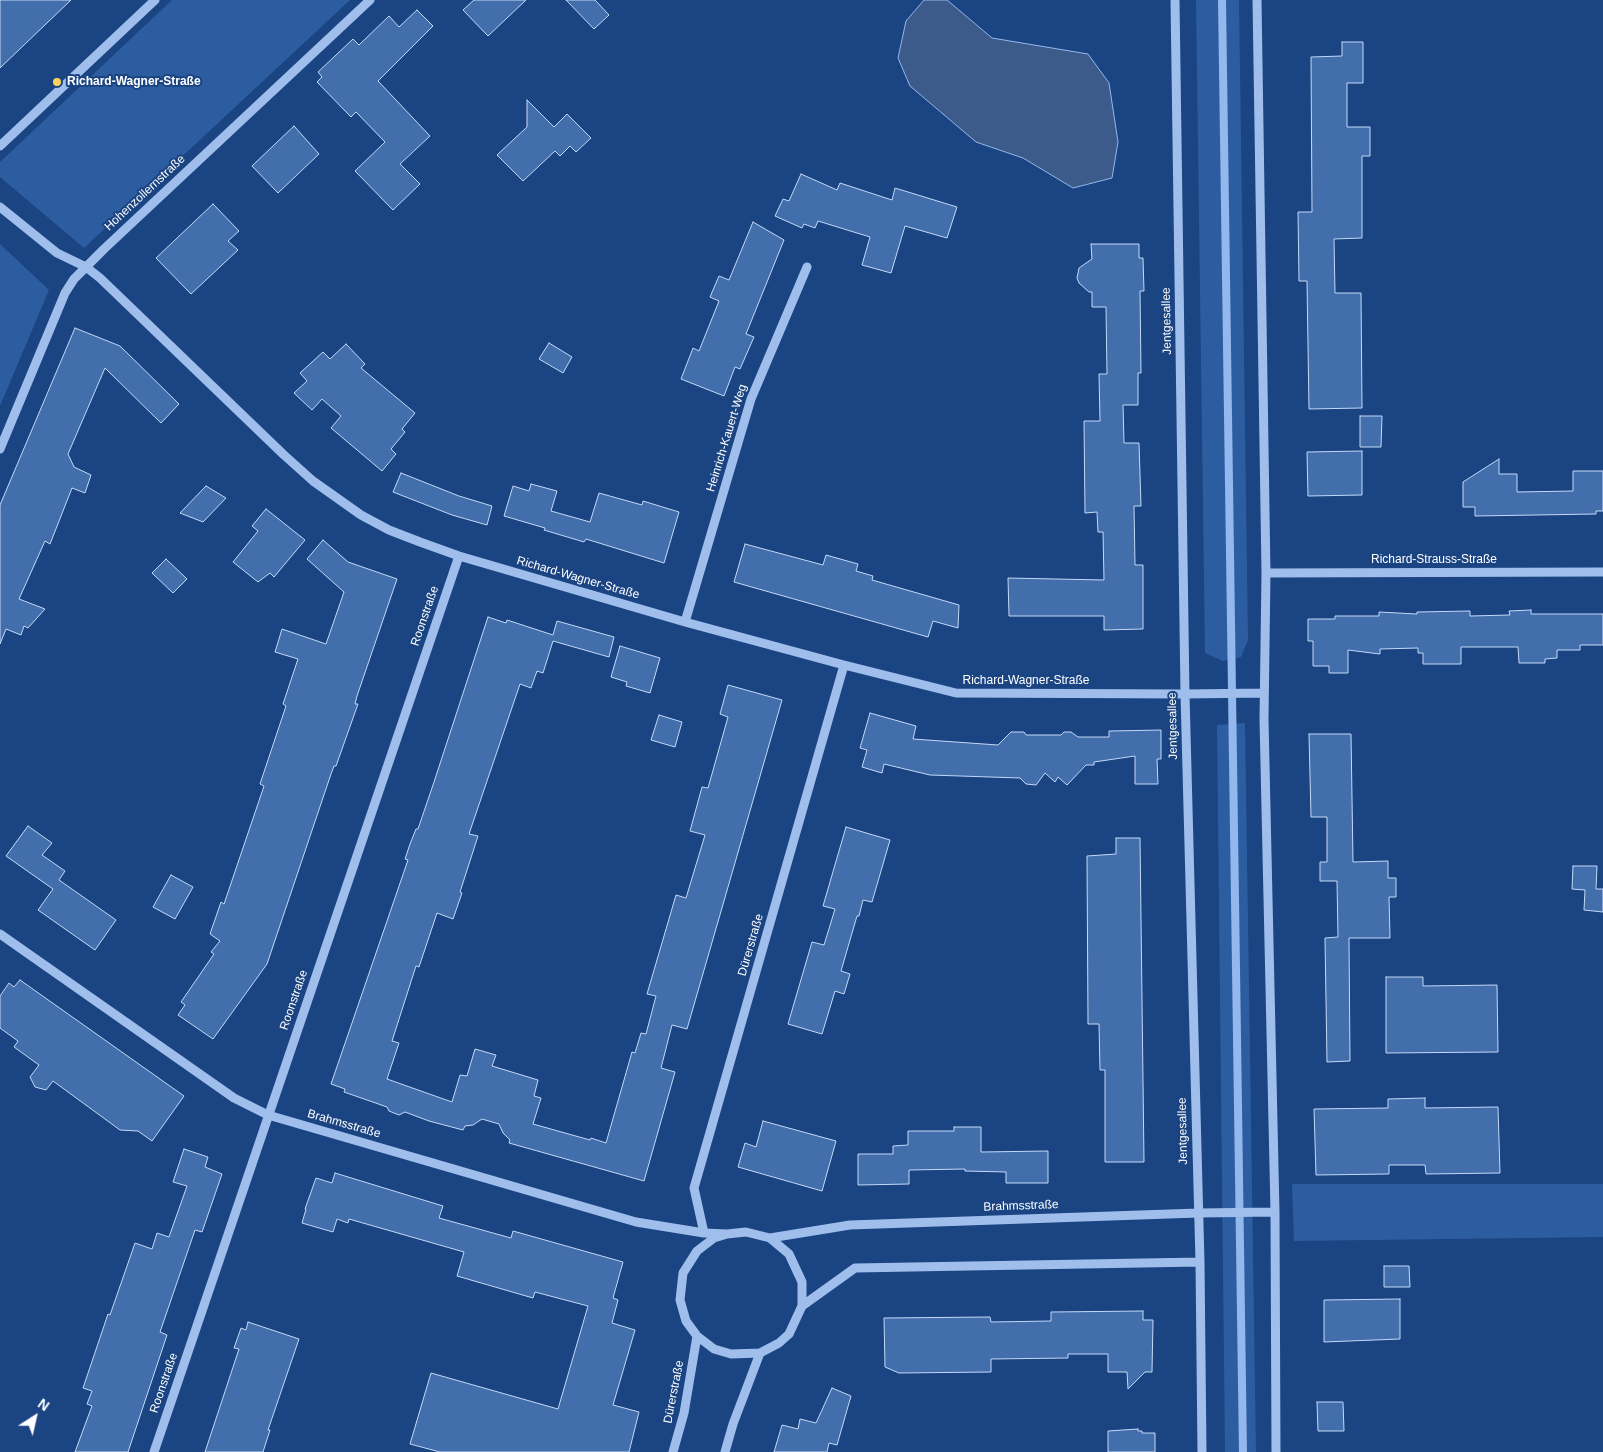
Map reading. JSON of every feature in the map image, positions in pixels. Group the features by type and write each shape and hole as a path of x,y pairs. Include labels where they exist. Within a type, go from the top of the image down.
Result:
{"street":[{"path":"0,146 155,0"},
{"name":"Hohenzollernstraße","path":"0,449 65,293 74,280 370,0"},
{"name":"Jentgesallee","path":"1175,0 1185,694 1200,1262 1202,1452"},
{"path":"1257,0 1266,573 1264,693 1275,1212 1276,1452"},
{"name":"Richard-Wagner-Straße","path":"0,207 56,253 86,267 100,278 284,456 313,481 339,501 389,530 458,556 685,622 844,666 956,693 1264,693"},
{"name":"Heinrich-Kauert-Weg","path":"685,622 751,399 806,267"},
{"name":"Roonstraße","path":"154,1452 458,556"},
{"name":"Richard-Strauss-Straße","path":"1266,573 1603,572"},
{"name":"Dürerstraße","path":"704,1233 694,1188 844,666"},
{"name":"Brahmsstraße","path":"0,934 234,1098 268,1116 636,1222 704,1233 727,1234"},
{"name":"Brahmsstraße","path":"770,1238 850,1225 1275,1212"},
{"path":"746,1232 770,1238 790,1254 802,1282 802,1306 789,1334 760,1353 731,1354 714,1349 696,1336 686,1321 680,1300 683,1273 697,1251 714,1238 727,1234 746,1232"},
{"path":"802,1306 855,1268 1200,1262"},
{"name":"Dürerstraße","path":"674,1452 684,1413 696,1336"},
{"path":"725,1452 733,1424 760,1353"}],"shaded area":[{"path":"172,0 350,0 84,248 0,177 0,162"},
{"path":"924,0 947,0 992,38 1088,54 1109,83 1118,142 1112,178 1073,188 1023,158 976,142 910,86 898,58 906,21"},
{"path":"1196,0 1239,0 1248,640 1241,657 1223,661 1205,653"},
{"path":"0,244 49,290 0,406"},
{"path":"1245,723 1256,1452 1225,1452 1217,725"},
{"path":"1292,1184 1603,1184 1603,1237 1294,1241"}],"building":[{"path":"0,0 71,0 0,68"},
{"path":"474,0 526,0 488,36 463,10"},
{"path":"566,0 595,0 609,15 594,29"},
{"path":"417,10 433,26 378,81 430,136 400,164 420,184 393,210 355,171 385,142 356,112 351,117 317,82 322,77 318,72 353,39 359,45 389,16 399,27"},
{"path":"1342,42 1363,42 1363,83 1347,83 1347,127 1370,127 1370,156 1362,156 1362,238 1334,239 1335,293 1361,293 1362,408 1309,409 1307,281 1299,281 1298,212 1312,212 1311,57 1342,56"},
{"path":"527,100 554,127 567,114 591,138 576,152 570,146 560,156 555,151 523,181 497,155 527,127"},
{"path":"294,126 319,154 278,193 252,166"},
{"path":"801,174 837,190 840,183 892,200 895,188 957,207 947,238 905,226 891,273 862,265 870,237 818,221 815,228 804,224 802,228 775,216 783,199 789,201"},
{"path":"213,204 239,231 228,241 238,250 191,294 156,258"},
{"path":"753,222 784,240 746,334 754,337 740,369 735,367 724,396 681,379 693,348 699,351 719,301 710,297 719,276 729,280"},
{"path":"1091,244 1139,244 1139,258 1143,258 1144,291 1140,291 1141,373 1138,373 1138,405 1123,405 1124,443 1139,443 1141,506 1134,506 1135,565 1143,565 1143,629 1104,630 1104,616 1009,616 1008,578 1104,580 1103,532 1098,532 1097,512 1085,513 1084,421 1100,421 1099,374 1107,374 1106,307 1092,307 1092,292 1089,292 1079,283 1077,278 1079,268 1092,259"},
{"path":"75,328 120,346 179,404 161,423 105,368 68,454 74,467 91,475 85,493 72,488 50,544 45,541 19,599 45,609 28,628 24,626 21,635 6,629 0,644 0,505"},
{"path":"549,343 572,357 563,373 539,359"},
{"path":"346,344 365,364 361,368 415,413 402,429 405,432 391,449 396,454 382,471 331,428 341,416 322,399 312,410 294,393 307,381 300,373 323,352 330,359"},
{"path":"1360,416 1382,416 1381,447 1360,447"},
{"path":"1362,451 1362,495 1308,496 1307,452"},
{"path":"1499,459 1499,474 1517,474 1517,492 1573,491 1573,471 1603,471 1603,511 1596,511 1596,514 1475,516 1475,507 1463,507 1463,482"},
{"path":"401,473 459,496 492,506 487,525 452,515 393,492"},
{"path":"531,484 557,491 551,511 590,522 599,493 642,505 643,501 679,512 664,563 586,539 584,542 504,516 513,486 529,491"},
{"path":"206,486 226,498 203,522 180,513"},
{"path":"266,509 305,540 274,577 270,573 258,582 233,562 258,531 252,526"},
{"path":"323,540 348,562 397,579 357,696 355,704 358,704 336,766 334,766 331,774 267,964 213,1039 178,1015 185,1005 181,1002 214,954 211,952 220,941 210,934 221,902 224,904 264,786 260,784 286,706 283,704 298,659 275,652 282,629 326,644 344,592 307,559"},
{"path":"745,544 823,565 826,555 858,564 856,571 873,576 872,580 959,605 958,628 933,621 928,637 734,582"},
{"path":"166,559 187,579 173,593 152,573"},
{"path":"1531,610 1531,614 1603,614 1603,645 1580,645 1580,650 1557,650 1557,658 1545,659 1545,663 1519,663 1518,647 1461,647 1461,664 1423,664 1423,653 1418,653 1418,648 1380,649 1380,654 1348,650 1348,673 1329,673 1329,666 1313,666 1313,641 1308,641 1308,619 1335,619 1335,616 1379,616 1379,612 1417,614 1417,612 1470,611 1470,616 1510,615 1509,611"},
{"path":"488,617 506,623 507,620 553,635 557,621 614,637 609,657 553,641 543,673 537,671 531,688 520,684 469,834 478,836 453,919 437,913 419,967 416,966 392,1041 399,1043 387,1079 452,1102 460,1075 467,1076 475,1049 496,1055 492,1066 538,1080 534,1096 541,1098 533,1124 606,1143 632,1052 635,1053 641,1033 646,1034 656,996 647,994 676,895 686,898 705,835 690,831 702,787 708,788 728,717 720,714 728,685 782,700 687,1029 672,1025 661,1068 675,1072 644,1181 509,1143 510,1140 503,1133 499,1124 482,1119 473,1125 465,1126 463,1130 405,1112 399,1115 389,1111 387,1107 344,1092 345,1089 331,1084 408,860 405,859 416,829 418,829"},
{"path":"620,646 660,658 650,693 626,686 627,682 611,677"},
{"path":"870,713 916,726 913,739 998,745 1011,732 1024,732 1026,735 1061,735 1064,732 1071,732 1078,737 1109,737 1109,731 1161,730 1161,759 1157,759 1158,784 1135,784 1135,756 1094,762 1094,765 1086,765 1067,785 1058,777 1055,782 1045,773 1036,785 1026,784 1020,778 930,775 884,764 882,773 862,767 867,750 860,748"},
{"path":"659,715 682,722 675,747 651,740"},
{"path":"1309,734 1351,734 1353,862 1388,861 1388,878 1396,878 1396,897 1389,897 1390,938 1349,938 1350,1061 1327,1062 1325,938 1338,937 1337,881 1320,881 1320,862 1327,862 1327,817 1311,817"},
{"path":"28,826 52,843 42,855 65,871 59,880 116,920 95,950 38,910 53,889 6,856"},
{"path":"846,827 890,840 872,902 863,900 859,916 857,916 841,971 850,974 844,994 835,991 822,1034 788,1024 812,942 824,945 835,909 823,906"},
{"path":"1116,838 1140,838 1144,1162 1105,1162 1105,1070 1100,1070 1099,1024 1088,1024 1087,856 1116,854"},
{"path":"1573,866 1597,866 1596,889 1603,889 1603,912 1584,910 1585,890 1572,889"},
{"path":"171,875 193,887 175,919 153,907"},
{"path":"1386,977 1423,977 1423,986 1497,985 1498,1052 1386,1053"},
{"path":"20,980 184,1096 152,1141 138,1131 120,1130 53,1081 46,1090 35,1087 30,1077 39,1065 14,1047 18,1041 0,1028 0,996 9,983 14,987"},
{"path":"1425,1098 1425,1108 1498,1107 1500,1173 1426,1174 1425,1165 1389,1165 1389,1174 1316,1175 1314,1109 1388,1108 1388,1099"},
{"path":"763,1121 836,1141 822,1191 738,1167 745,1143 756,1147"},
{"path":"954,1127 981,1127 981,1152 1048,1151 1048,1183 1006,1183 1006,1172 965,1171 965,1169 909,1170 909,1184 858,1185 858,1154 893,1154 893,1146 908,1145 908,1131 954,1131"},
{"path":"184,1149 208,1157 205,1167 222,1174 202,1232 195,1230 160,1332 167,1335 128,1452 75,1452 92,1406 87,1404 92,1391 83,1388 135,1243 152,1249 157,1233 169,1237 187,1186 173,1182"},
{"path":"335,1173 443,1206 439,1218 511,1238 513,1231 623,1262 613,1298 618,1300 612,1323 635,1330 613,1405 639,1412 629,1452 440,1452 410,1444 431,1373 558,1409 588,1306 535,1292 533,1298 457,1276 464,1252 349,1219 348,1223 337,1219 333,1232 302,1223 316,1178 332,1183"},
{"path":"1384,1266 1409,1266 1410,1287 1384,1287"},
{"path":"1400,1299 1400,1339 1324,1342 1324,1300"},
{"path":"1143,1311 1143,1320 1153,1320 1152,1372 1145,1372 1128,1389 1127,1372 1108,1372 1108,1354 1068,1354 1068,1358 991,1359 991,1372 899,1373 885,1367 884,1318 990,1317 991,1322 1051,1321 1051,1312"},
{"path":"248,1322 299,1339 268,1430 270,1430 263,1452 205,1452 239,1349 234,1348 241,1328 246,1330"},
{"path":"832,1388 851,1396 837,1445 829,1443 827,1452 774,1452 782,1425 798,1429 800,1419 816,1423"},
{"path":"1317,1402 1343,1402 1344,1431 1318,1431"},
{"path":"1138,1429 1142,1433 1155,1433 1155,1452 1108,1452 1108,1431"}],"waterway":[{"path":"1222,0 1243,1452"}],"place":[{"name":"Richard-Wagner-Straße","path":"57,82"}]}
